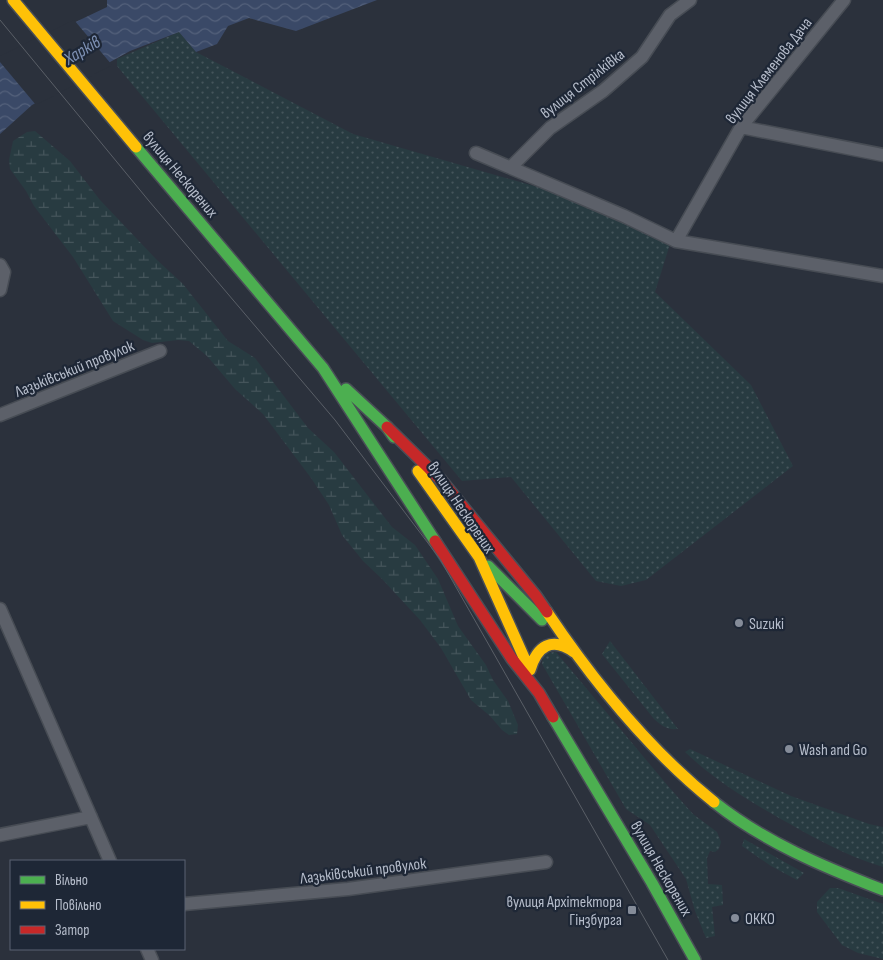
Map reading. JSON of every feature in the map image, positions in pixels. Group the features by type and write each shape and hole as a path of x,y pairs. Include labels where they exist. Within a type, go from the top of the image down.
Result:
{"main road":[{"name":"вулиця Нескорених","path":"13,0 323,368 512,659 537,690 652,883 695,960"},
{"name":"вулиця Нескорених","path":"323,368 387,427 478,557 530,670 537,690"},
{"path":"387,427 441,480 536,596 574,652"},
{"path":"371,440 478,557 574,652 660,754 706,797 756,831 788,849 822,866 881,889"},
{"path":"530,670 537,653 545,646 561,644 574,652"}],"street":[{"name":"вулиця Стрілківка","path":"510,167 550,128 603,90 642,57 670,15 690,0"},
{"name":"вулиця Клеменова Дача","path":"676,241 741,127 844,0"},
{"path":"741,127 883,155"},
{"path":"476,153 624,216 676,241 883,276"},
{"path":"0,265 4,272 0,290"},
{"name":"Лазьківський провулок","path":"0,415 160,351"},
{"path":"0,609 110,860"},
{"path":"0,835 91,817"},
{"name":"Лазьківський провулок","path":"185,904 348,890 546,862"}],"green space":[{"path":"179,32 196,52 353,134 565,195 670,244 655,292 751,385 793,466 646,580 621,586 596,581 511,477 462,481 117,66 117,59"},
{"path":"35,131 70,161 100,200 156,259 183,284 228,341 255,358 308,428 334,452 392,527 415,545 438,579 458,626 486,665 493,680 508,701 518,725 517,734 509,735 502,730 490,716 471,700 441,648 420,620 363,561 342,535 329,505 263,414 235,389 207,356 189,341 178,340 152,343 143,340 113,321 73,257 34,206 10,169 9,160 13,141 27,132"},
{"path":"610,641 678,729 665,727 654,719 602,654"},
{"path":"556,652 693,814 717,832 721,842 719,849 715,852 710,851 707,858 708,884 722,885 723,905 712,907 715,936 706,938 695,911 686,879 650,825 626,809 542,664 544,653"},
{"path":"690,749 791,796 869,824 883,827 883,867 830,845 754,803 718,780 696,762 685,752"},
{"path":"744,839 804,873 797,880 771,866 742,846"},
{"path":"830,888 838,888 883,904 883,959 858,953 842,945 817,912 817,902"}],"water":[{"name":"Харків","path":"107,0 377,0 296,31 249,18 228,26 217,44 196,52 179,32 130,51 32,105 0,134 0,58 107,7"}],"pier":[{"path":"74,20 112,65 36,105 0,62 0,56"}],"tram line":[{"path":"0,20 149,201 335,420 440,559 668,960"}],"traffic: fast":[{"path":"136,147 323,368 435,541"},
{"path":"346,389 387,427 394,437"},
{"path":"488,566 542,620"},
{"path":"553,717 652,883 695,960"},
{"path":"714,802 753,829 795,852 883,890"}],"traffic: slow":[{"path":"13,0 136,147"},
{"path":"418,471 479,557 526,662"},
{"path":"547,612 584,664 623,713 667,760 714,802"},
{"path":"530,670 537,655 546,646 552,644 559,645 574,652"}],"traffic: jam":[{"path":"387,427 441,480 547,612"},
{"path":"435,541 512,659 539,693 553,717"}],"place":[{"name":"Suzuki","path":"739,623"},
{"name":"Wash and Go","path":"789,749"},
{"name":"вулиця Архітектора Гінзбурга","path":"632,910"},
{"name":"ОККО","path":"735,918"}]}
